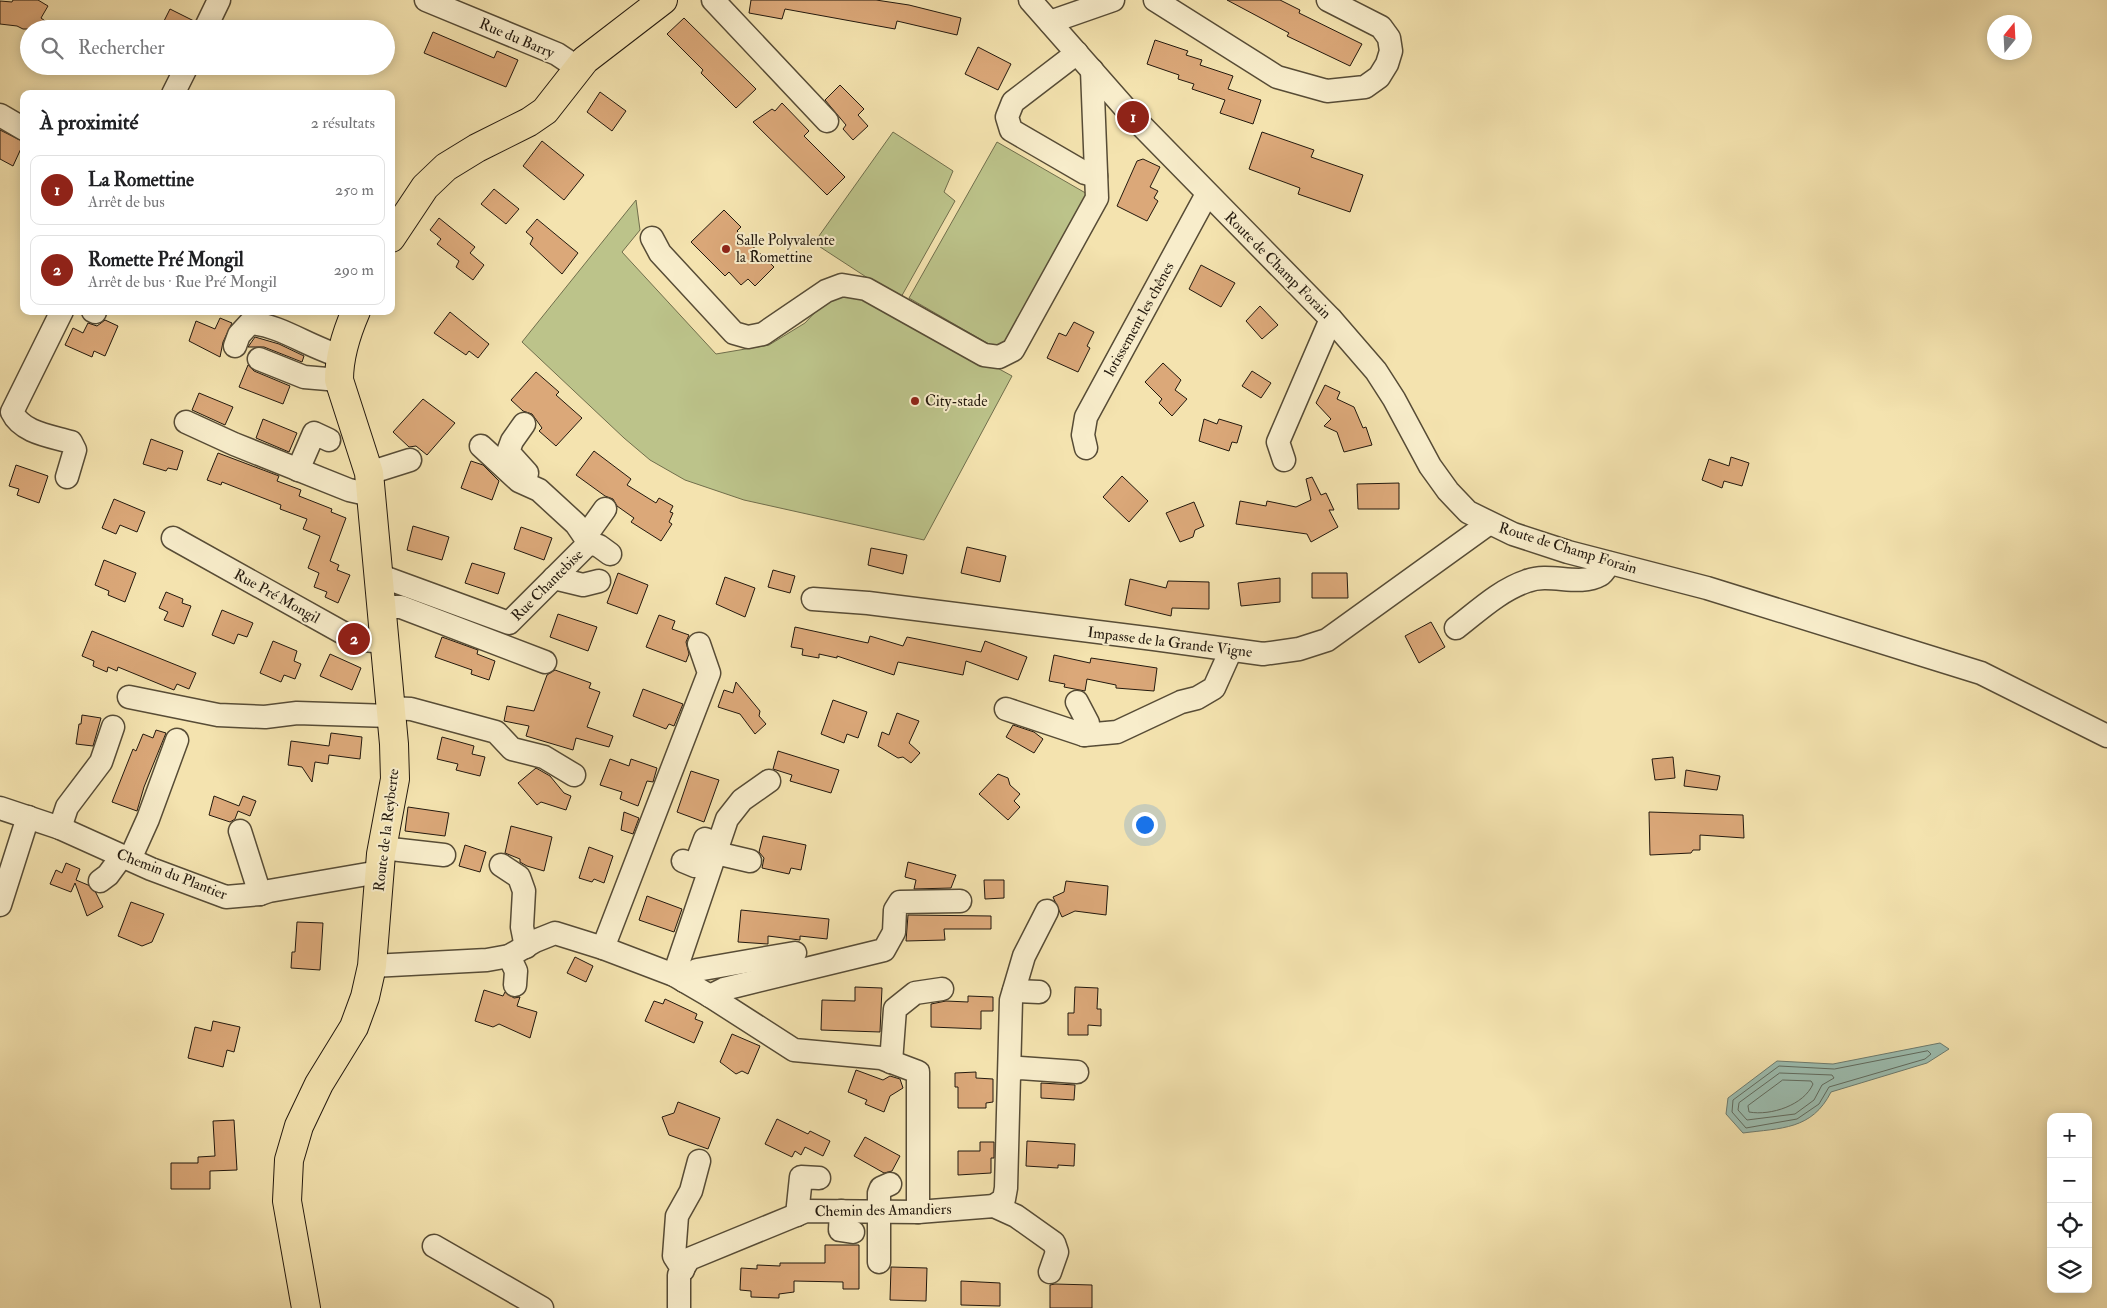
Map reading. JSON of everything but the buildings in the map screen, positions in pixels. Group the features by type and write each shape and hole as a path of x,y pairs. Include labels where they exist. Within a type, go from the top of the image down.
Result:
{"main road":[{"path":"395,232 425,187 446,167 477,148 529,122 545,111 578,68 663,0"},
{"path":"340,368 355,315"},
{"name":"Route de la Reyberte","path":"306,1308 287,1201 289,1160 299,1126 319,1084 354,1028 372,966 381,860 395,779 394,744 370,484 340,368"}],"street":[{"path":"209,20 219,0"},
{"name":"Rue du Barry","path":"426,0 556,54 578,68"},
{"path":"712,0 827,121"},
{"name":"Route de Champ Forain","path":"1030,0 1133,118 1331,319 1376,371 1394,399 1430,466 1448,491 1468,512 1488,524 1532,540 1707,588 1981,673 2107,736"},
{"path":"1050,22 1092,9 1113,0"},
{"path":"1155,0 1278,77 1327,91 1365,87 1379,77 1387,64 1391,50 1389,38 1381,27 1328,0"},
{"path":"1077,53 1014,102 1008,117 1011,130 1085,173 1096,176"},
{"path":"652,238 660,253 734,333 748,337 763,334 826,291 842,285 866,289 984,355 999,357 1013,350 1097,198 1092,70"},
{"path":"175,90 182,75"},
{"path":"0,115 20,127"},
{"name":"lotissement les chênes","path":"1086,448 1082,435 1086,417 1207,194"},
{"path":"60,315 12,412 16,419 34,432 71,442 75,450 67,477"},
{"path":"1284,460 1278,442 1331,319"},
{"path":"235,346 239,335 250,323 264,324 327,352 340,368 304,377 259,359"},
{"path":"186,422 234,444 348,490 370,484 410,460"},
{"path":"524,424 512,441 508,452 537,483 539,490"},
{"path":"298,470 314,434 329,440"},
{"path":"481,446 519,481 539,490"},
{"name":"Rue Chantebise","path":"378,575 509,624 554,578 587,540 576,524 539,490"},
{"path":"605,509 587,540 600,546 610,554"},
{"name":"Impasse de la Grande Vigne","path":"813,599 868,603 1154,638 1264,654 1299,649 1328,640 1488,524"},
{"name":"Rue Pré Mongil","path":"173,538 354,639 384,642"},
{"path":"1456,628 1506,591 1528,580 1548,577 1591,578 1602,574 1609,562"},
{"path":"554,578 583,585 598,581"},
{"path":"381,607 401,607 545,662"},
{"path":"603,948 674,768 709,673 699,644"},
{"path":"1006,709 1084,736 1117,732 1181,702 1197,698 1214,688 1231,650"},
{"path":"674,768 690,752 720,680"},
{"path":"130,697 218,715 265,717 297,714 390,712 411,709 496,732 512,749 544,757 574,775"},
{"path":"1077,702 1088,723 1084,736"},
{"path":"60,828 67,807 101,762 112,727"},
{"path":"500,737 544,746"},
{"path":"666,738 674,768"},
{"path":"100,881 126,858 148,819 177,740"},
{"path":"679,978 727,819 742,800 769,781"},
{"name":"Chemin du Plantier","path":"0,808 60,828 126,858 226,897 260,894 381,860 444,855"},
{"path":"0,905 28,817"},
{"path":"240,831 260,894"},
{"path":"683,861 695,866 705,839 717,848 750,861"},
{"path":"501,865 519,877 524,890 515,985"},
{"path":"710,996 724,989 884,950 894,932 895,910 900,902 960,901"},
{"path":"994,1206 1004,1199 1006,1188 1011,1000 1024,956 1047,911"},
{"path":"372,966 487,960 517,951 535,941 555,934 603,948 679,978 794,1050 878,1053 918,1072 918,1212"},
{"path":"679,978 697,970 795,953"},
{"path":"878,1053 902,1015 895,1009 915,993 942,989"},
{"path":"1014,991 1039,992"},
{"path":"1010,1071 1020,1068 1078,1072"},
{"path":"680,1308 680,1275 683,1270 674,1256 677,1216 691,1191 699,1161"},
{"path":"797,1215 801,1177 819,1178"},
{"path":"879,1262 878,1212 880,1188 890,1184"},
{"name":"Chemin des Amandiers","path":"683,1270 689,1259 806,1211 918,1212 994,1206 1016,1216 1054,1243 1057,1252 1050,1272"},
{"path":"841,1211 840,1230 853,1232"},
{"path":"434,1246 542,1308"}],"green space":[{"path":"893,132 953,171 944,192 955,201 900,299 814,243"},
{"path":"997,142 1089,195 1001,351 909,298"},
{"path":"636,200 640,230 622,252 716,354 769,345 805,323 821,306 837,297 853,296 878,303 1012,376 924,540 744,500 685,480 650,460 624,438 522,342"}],"water":[{"path":"1940,1043 1949,1049 1927,1063 1831,1092 1815,1114 1794,1125 1743,1133 1726,1114 1728,1098 1777,1061 1833,1064"}],"place":[{"name":"La Romettine","path":"1133,117"},
{"name":"Salle Polyvalente la Romettine","path":"726,249"},
{"name":"City-stade","path":"915,401"},
{"name":"Romette Pré Mongil","path":"354,639"}]}
